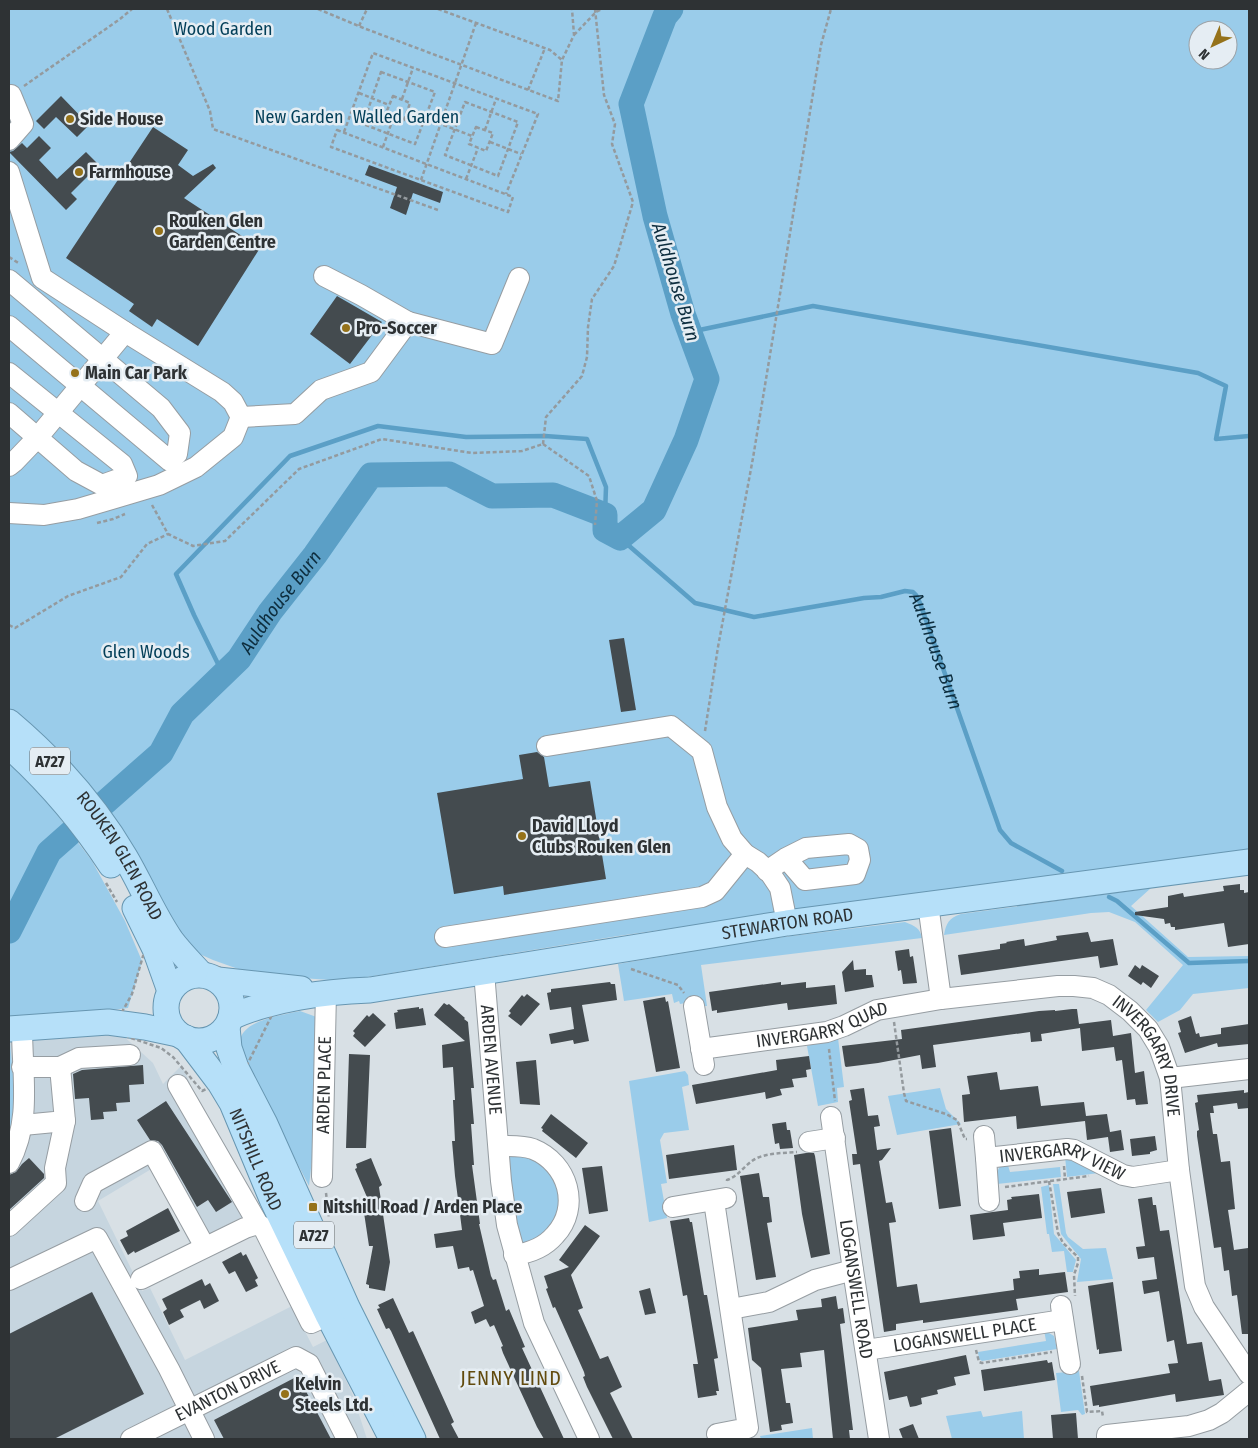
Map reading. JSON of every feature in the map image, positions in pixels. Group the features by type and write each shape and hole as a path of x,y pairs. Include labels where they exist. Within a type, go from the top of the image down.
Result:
{"main road":[{"name":"ROUKEN GLEN ROAD","path":"9,722 39,750 98,832 126,889 169,994"},
{"name":"ROUKEN GLEN ROAD","path":"9,746 81,810"},
{"name":"STEWARTON ROAD","path":"209,977 267,994 484,983 621,949 787,923 1249,862"},
{"name":"ROUKEN GLEN ROAD","path":"152,949 209,977"},
{"path":"15,1028 119,1021 204,1041 213,1038 229,1022 232,1007 231,998 226,988 209,977 187,976 177,982 169,994 154,1005 119,1021"},
{"path":"169,994 166,1010 167,1017 172,1027 182,1036"},
{"name":"STEWARTON ROAD","path":"229,1022 267,994"},
{"name":"NITSHILL ROAD","path":"229,1022 230,1079"},
{"name":"NITSHILL ROAD","path":"182,1036 230,1079 264,1124 337,1311 392,1439"},
{"name":"NITSHILL ROAD","path":"337,1311 413,1439"}],"street":[{"path":"9,140 23,124 11,95"},
{"path":"9,172 42,278 222,392 234,402 241,417 233,437 196,467 159,485 78,509 44,515 9,513"},
{"path":"324,276 408,322 492,344 519,278"},
{"path":"9,280 161,408 180,433 177,454 170,460 9,326"},
{"path":"241,417 295,414 321,390 371,372 408,322"},
{"path":"10,462 38,437 125,332"},
{"path":"9,373 122,464 127,476 102,485 76,471 9,413"},
{"path":"547,746 671,726 702,751 717,807 732,839 745,854 768,871 780,888 787,923"},
{"path":"445,938 702,897 715,891 745,854"},
{"path":"768,871 786,858"},
{"path":"928,904 941,999"},
{"name":"ARDEN AVENUE","path":"484,983 507,1225 534,1323 589,1439"},
{"name":"INVERGARRY DRIVE","path":"941,999 1058,986 1092,988 1109,995 1148,1028 1159,1047 1170,1078 1179,1170 1195,1286 1204,1307 1249,1374"},
{"name":"ARDEN PLACE","path":"322,1177 326,992"},
{"name":"INVERGARRY QUAD","path":"694,1006 703,1057 827,1032 844,1026 867,1014 892,1007 941,999"},
{"path":"9,1163 23,1125 25,1099 15,1028"},
{"path":"22,1067 60,1067 79,1058 130,1055"},
{"path":"10,1226 56,1183 55,1168 64,1121 60,1067"},
{"path":"1170,1078 1249,1069"},
{"path":"141,1279 252,1224 258,1224 178,1085"},
{"name":"LOGANSWELL ROAD","path":"831,1117 879,1439"},
{"path":"23,1125 64,1121"},
{"path":"984,1136 986,1158"},
{"path":"809,1142 835,1138"},
{"path":"499,1146 521,1146 541,1153 551,1160 564,1176 569,1195 566,1219 554,1236 538,1249 514,1255"},
{"name":"INVERGARRY VIEW","path":"989,1195 986,1158 1067,1149 1074,1150 1108,1169 1133,1177 1179,1170"},
{"path":"85,1201 93,1183 152,1151 205,1247"},
{"path":"673,1207 723,1196 731,1310 748,1428 717,1434"},
{"name":"NITSHILL ROAD","path":"258,1224 263,1227 311,1323 337,1311"},
{"path":"9,1280 97,1238 169,1369 204,1439"},
{"path":"731,1310 768,1302 815,1280 853,1270"},
{"path":"1062,1313 1069,1357"},
{"name":"LOGANSWELL PLACE","path":"866,1350 973,1334 1062,1313"},
{"name":"EVANTON DRIVE","path":"131,1439 296,1357 309,1364 347,1439"},
{"path":"1106,1431 1188,1426 1209,1420 1249,1391"}],"path":[{"path":"11,95 132,9"},
{"path":"167,9 210,112 212,129 438,210"},
{"path":"318,9 558,101 562,60 574,34 596,10 602,9"},
{"path":"359,26 367,9"},
{"path":"438,9 550,50 562,60"},
{"path":"572,9 574,34"},
{"path":"702,751 821,45 831,9"},
{"path":"543,444 546,417 582,376 587,357 588,327 592,299 614,266 632,202 612,144 615,124 604,95 596,10"},
{"path":"421,180 476,23"},
{"path":"528,90 545,48"},
{"path":"344,132 373,53 538,114 506,194"},
{"path":"402,99 413,68"},
{"path":"381,72 408,82 435,92 415,144 362,124 381,72"},
{"path":"359,93 389,105"},
{"path":"393,96 410,103 404,120 386,113 389,105 393,96"},
{"path":"485,130 496,99"},
{"path":"465,102 491,112 518,122 498,176 445,156 465,102"},
{"path":"407,111 472,136"},
{"path":"383,147 394,116"},
{"path":"476,127 485,130 493,133 486,151 469,144 476,127"},
{"path":"337,130 383,147 513,197 508,212 331,147 337,130"},
{"path":"490,142 522,155"},
{"path":"466,179 478,148"},
{"path":"144,490 168,534 193,546 225,541 299,469 382,438 472,453 522,452 543,444"},
{"path":"543,444 589,476 597,501 595,525"},
{"path":"9,625 15,628 68,596 122,577 147,544 168,534"},
{"path":"101,877 120,906"},
{"path":"174,938 205,964 250,976 266,977 267,994 272,1015 245,1069 230,1079 202,1091 173,1057 161,1048 128,1036 119,1021 152,949 174,938"},
{"path":"621,949 627,967 678,985 694,1006"},
{"path":"892,1007 906,1101 946,1114 957,1120 965,1139 984,1136"},
{"path":"827,1032 835,1105 829,1106 831,1117"},
{"path":"723,1196 727,1180 734,1178 755,1159 768,1155 807,1150 809,1142"},
{"path":"989,1195 1049,1181 1103,1174 1108,1169"},
{"path":"1049,1181 1058,1233 1064,1243 1078,1257 1074,1275 1076,1300 1060,1302 1062,1313"},
{"path":"973,1334 979,1362 982,1363 1069,1357 1074,1368 1081,1367 1087,1412 1102,1411 1106,1431"}],"shaded area":[{"path":"108,1022 153,1063 163,1084 182,1065 246,1215 190,1244 153,1168 98,1201 142,1291 150,1288 185,1360 292,1306 313,1347 327,1340 352,1393 367,1439 9,1439 9,1151 18,1126 9,1036"}],"green space":[{"path":"9,9 1249,9 1249,852 812,908 618,936 355,979 330,980 273,976 241,970 195,952 183,939 158,895 9,711"},
{"path":"9,761 35,785 92,861 125,921 142,961 128,1008 74,1015 9,1016"},
{"path":"1151,888 1131,906 1188,957 1249,956 1249,988 1193,994 1180,1010 1158,1022 1146,1010 1183,965 1135,922 1109,912 944,935 949,921 961,914"},
{"path":"905,922 916,928 922,938 701,965 707,1006 701,1006 696,1001 680,1004 679,1001 674,1003 672,994 624,1001 618,964 752,941"},
{"path":"300,1011 322,1019 309,1186 242,1057 240,1046 242,1035 247,1028 264,1020"},
{"path":"838,1038 844,1087 837,1088 838,1102 818,1106 807,1046"},
{"path":"9,1044 18,1126 9,1151"},
{"path":"685,1071 688,1075 689,1085 682,1087 689,1130 664,1133 660,1140 667,1183 661,1184 667,1218 649,1222 629,1081"},
{"path":"940,1088 946,1109 961,1124 897,1135 888,1096"},
{"path":"507,1151 534,1155 562,1186 556,1227 520,1247"},
{"path":"1065,1156 1099,1173 1067,1177"},
{"path":"1007,1162 1010,1172 1060,1167 1061,1177 997,1184 997,1172 1001,1164"},
{"path":"1053,1184 1059,1184 1068,1237 1083,1249 1106,1248 1113,1279 1077,1282 1081,1259 1061,1234"},
{"path":"1049,1185 1054,1234 1076,1260 1073,1272 1067,1272 1064,1251 1052,1252 1049,1234 1047,1234 1041,1187"},
{"path":"1044,1330 1054,1336 1057,1349 982,1361 979,1359 978,1352 1046,1341"},
{"path":"1079,1371 1085,1414 1082,1415 1078,1410 1061,1412 1056,1373"},
{"path":"981,1411 983,1417 1022,1411 1024,1439 952,1439 946,1416"},
{"path":"812,1428 813,1439 761,1439 760,1436"}],"building":[{"name":"Side House","path":"61,96 89,125 77,137 56,117 44,129 36,121"},
{"name":"Rouken Glen Garden Centre","path":"153,127 188,150 178,165 193,176 213,164 216,168 184,198 260,248 198,346 157,319 152,327 129,311 134,304 66,258"},
{"name":"Farmhouse","path":"39,136 51,148 39,160 57,179 86,152 99,165 71,193 77,199 66,210 9,152 22,143 27,148"},
{"path":"369,165 443,192 440,203 413,193 406,215 390,208 397,187 365,175"},
{"name":"Pro-Soccer","path":"337,296 382,322 350,364 310,334"},
{"path":"624,638 636,710 621,712 609,640"},
{"name":"David Lloyd Clubs Rouken Glen","path":"537,752 544,757 549,787 590,781 606,879 504,895 503,886 454,894 437,793 523,779 519,755"},
{"path":"1240,884 1240,890 1244,890 1244,893 1249,892 1249,944 1228,947 1224,923 1175,930 1175,927 1171,927 1170,923 1165,924 1164,919 1135,915 1135,912 1168,907 1168,896 1183,893 1184,897 1224,891 1223,886"},
{"path":"1088,932 1091,942 1113,939 1118,965 1100,968 1098,956 961,975 958,955 1000,949 1000,944 1006,942 1024,939 1025,946 1057,940 1056,936"},
{"path":"909,949 910,957 913,956 917,983 903,984 901,970 898,971 895,951"},
{"path":"853,960 854,970 866,969 866,975 872,975 874,987 845,992 842,972"},
{"path":"1135,965 1140,969 1142,965 1159,976 1151,988 1143,982 1141,985 1128,976"},
{"path":"610,982 615,984 617,1000 582,1005 589,1041 574,1044 573,1040 551,1044 549,1034 574,1029 571,1007 550,1010 547,993 551,992 551,989"},
{"path":"781,982 781,985 806,982 806,988 835,985 837,1004 788,1010 787,1003 717,1013 717,1010 712,1011 709,992"},
{"path":"527,994 540,1004 521,1026 508,1016 511,1013 509,1011 522,995 524,997"},
{"path":"665,997 666,1002 668,1001 680,1068 656,1072 643,1001"},
{"path":"444,1003 449,1004 468,1022 474,1088 471,1088 474,1124 471,1124 474,1165 472,1165 479,1224 491,1276 493,1280 496,1279 506,1311 509,1309 525,1347 522,1348 564,1439 544,1439 503,1353 501,1347 503,1346 494,1325 490,1327 486,1319 475,1324 471,1312 484,1306 473,1270 470,1271 469,1267 458,1269 453,1246 436,1248 434,1234 462,1230 452,1141 455,1141 453,1067 443,1068 442,1045 465,1041 434,1015"},
{"path":"419,1007 419,1009 423,1008 426,1025 396,1029 394,1013 398,1012 397,1010"},
{"path":"1077,1009 1079,1024 1111,1020 1113,1036 1131,1033 1135,1073 1144,1071 1148,1104 1136,1105 1135,1099 1127,1100 1122,1060 1116,1061 1114,1047 1082,1051 1080,1028 1041,1034 1042,1041 1031,1042 1030,1032 933,1045 936,1067 922,1069 920,1055 878,1063 845,1066 842,1046 902,1039 901,1030 1039,1011"},
{"path":"373,1013 386,1025 365,1047 353,1036 355,1033 353,1031 367,1015 369,1017"},
{"path":"1191,1016 1196,1034 1199,1033 1200,1037 1221,1034 1221,1028 1249,1024 1249,1044 1218,1047 1217,1043 1185,1053 1178,1033 1181,1032 1178,1021"},
{"path":"349,1054 370,1055 366,1148 346,1148"},
{"path":"809,1056 811,1069 806,1070 807,1077 792,1079 794,1087 780,1089 782,1095 766,1099 765,1092 696,1104 692,1085 777,1070 776,1060"},
{"path":"536,1060 540,1105 520,1104 516,1062"},
{"path":"143,1065 144,1084 129,1085 130,1102 116,1103 117,1111 103,1112 104,1119 91,1120 89,1098 75,1099 73,1074 82,1070"},
{"path":"997,1072 1000,1090 1038,1086 1041,1106 1084,1102 1086,1116 1107,1114 1110,1132 1121,1130 1124,1150 1110,1152 1108,1137 1087,1140 1085,1121 1017,1129 1016,1116 964,1122 962,1095 970,1094 967,1076"},
{"path":"864,1088 868,1116 878,1115 880,1126 874,1127 877,1150 891,1148 882,1160 879,1161 886,1203 892,1202 896,1222 889,1223 897,1287 917,1284 920,1303 1014,1290 1013,1279 1020,1278 1019,1271 1039,1269 1039,1275 1065,1272 1068,1292 1016,1299 1018,1310 923,1323 923,1320 896,1324 896,1330 884,1332 860,1164 853,1165 852,1154 857,1154 849,1101 852,1100 850,1090"},
{"path":"1244,1090 1244,1093 1249,1092 1249,1108 1238,1109 1237,1103 1213,1106 1214,1113 1210,1113 1213,1134 1217,1134 1221,1162 1230,1161 1235,1209 1228,1210 1234,1250 1248,1248 1249,1334 1242,1334 1237,1295 1232,1296 1229,1270 1224,1271 1221,1247 1214,1248 1197,1136 1197,1131 1199,1130 1195,1103 1198,1102 1197,1095"},
{"path":"166,1101 232,1202 216,1212 208,1200 197,1207 162,1145 158,1141 150,1140 137,1120"},
{"path":"551,1114 588,1143 576,1158 542,1131 543,1129 541,1128"},
{"path":"786,1122 787,1130 790,1130 793,1148 780,1149 779,1143 775,1144 772,1124"},
{"path":"951,1128 961,1206 939,1209 929,1131"},
{"path":"1155,1136 1157,1150 1150,1152 1150,1154 1132,1156 1130,1139"},
{"path":"734,1145 737,1170 669,1179 666,1155"},
{"path":"814,1153 815,1156 830,1254 811,1258 802,1214 794,1155"},
{"path":"29,1158 44,1174 44,1178 9,1210 9,1175 16,1172"},
{"path":"371,1158 382,1185 379,1187 390,1262 385,1291 369,1288 369,1285 366,1284 373,1246 369,1246 363,1206 369,1202 355,1169 357,1168 356,1164"},
{"path":"602,1166 608,1211 589,1214 582,1168"},
{"path":"759,1173 763,1197 769,1197 772,1222 767,1223 776,1277 756,1280 740,1176"},
{"path":"1101,1188 1105,1213 1071,1218 1067,1192"},
{"path":"1039,1194 1042,1218 1003,1223 1005,1236 973,1240 970,1215 1008,1210 1007,1200 1012,1199 1011,1197"},
{"path":"1152,1197 1153,1205 1156,1205 1160,1231 1169,1230 1187,1344 1202,1342 1209,1381 1221,1379 1224,1395 1176,1402 1175,1394 1099,1407 1099,1405 1093,1406 1090,1386 1170,1373 1168,1364 1178,1363 1174,1340 1167,1342 1159,1291 1144,1294 1142,1281 1157,1279 1154,1257 1138,1259 1136,1247 1145,1246 1138,1199"},
{"path":"168,1208 180,1231 128,1255 120,1240 128,1236 126,1231"},
{"path":"689,1218 690,1222 692,1222 704,1295 707,1295 718,1358 714,1359 719,1391 716,1391 717,1395 698,1398 693,1364 698,1364 695,1345 687,1295 683,1296 670,1221"},
{"path":"585,1225 600,1236 571,1275 583,1308 578,1310 600,1359 608,1356 622,1387 610,1393 633,1439 613,1439 587,1387 583,1377 585,1376 584,1372 555,1307 553,1308 546,1289 548,1288 544,1276 569,1267 559,1260"},
{"path":"241,1252 243,1256 246,1254 258,1278 255,1280 258,1286 246,1292 235,1271 229,1274 222,1262"},
{"path":"202,1279 205,1286 210,1283 219,1301 204,1309 200,1300 180,1310 184,1317 169,1325 163,1312 167,1309 162,1299"},
{"path":"1113,1282 1122,1351 1099,1354 1088,1286"},
{"path":"650,1288 656,1313 645,1315 639,1291"},
{"path":"92,1292 144,1394 54,1439 9,1439 9,1334"},
{"path":"836,1296 838,1309 843,1308 845,1323 840,1324 853,1430 849,1430 850,1439 833,1439 824,1350 800,1353 802,1367 781,1369 786,1403 790,1403 793,1423 781,1425 782,1430 770,1432 761,1368 752,1360 748,1328 798,1320 796,1310 822,1307 821,1299"},
{"path":"393,1298 409,1333 413,1331 454,1422 451,1424 459,1439 440,1439 391,1331 389,1328 386,1329 377,1309 380,1308 378,1305"},
{"path":"966,1355 970,1374 954,1377 956,1385 937,1390 938,1394 921,1398 922,1404 916,1406 910,1407 907,1396 889,1400 884,1372"},
{"path":"1047,1360 1048,1363 1052,1362 1055,1380 984,1391 981,1370"},
{"name":"Kelvin Steels Ltd.","path":"298,1376 331,1439 224,1439 214,1420"},
{"path":"1076,1413 1078,1439 1053,1439 1051,1415"},
{"path":"913,1424 919,1439 903,1439 899,1429"}],"waterway":[{"name":"Auldhouse Burn","path":"9,931 49,852 161,753 182,714 239,659 270,612 315,555 371,475 449,474 492,496 553,495 605,515 605,530 620,538 654,510 686,440 707,379 683,314 655,216 631,104 665,16 671,9"},
{"path":"690,332 813,306 1198,373 1226,386 1216,439 1249,436"},
{"path":"223,674 176,574 290,456 378,426 466,437 545,436 587,439 606,487 605,515"},
{"name":"Auldhouse Burn","path":"620,538 695,603 754,617 864,598 881,597 905,591 913,592 920,603 1000,830 1011,843 1062,871"},
{"name":"Auldhouse Burn","path":"1109,897 1117,901 1189,963 1249,961"}],"place":[{"name":"Side House","path":"70,119"},
{"name":"Farmhouse","path":"79,172"},
{"name":"Rouken Glen Garden Centre","path":"159,231"},
{"name":"Pro-Soccer","path":"346,328"},
{"name":"Main Car Park","path":"75,373"},
{"name":"David Lloyd Clubs Rouken Glen","path":"522,836"},
{"name":"Nitshill Road / Arden Place","path":"313,1207"},
{"name":"Kelvin Steels Ltd.","path":"285,1394"}],"district":[{"name":"JENNY LIND","path":"511,1378"}],"park label":[{"name":"Wood Garden","path":"223,29"},
{"name":"New Garden","path":"299,117"},
{"name":"Walled Garden","path":"406,117"},
{"name":"Glen Woods","path":"146,652"}]}
